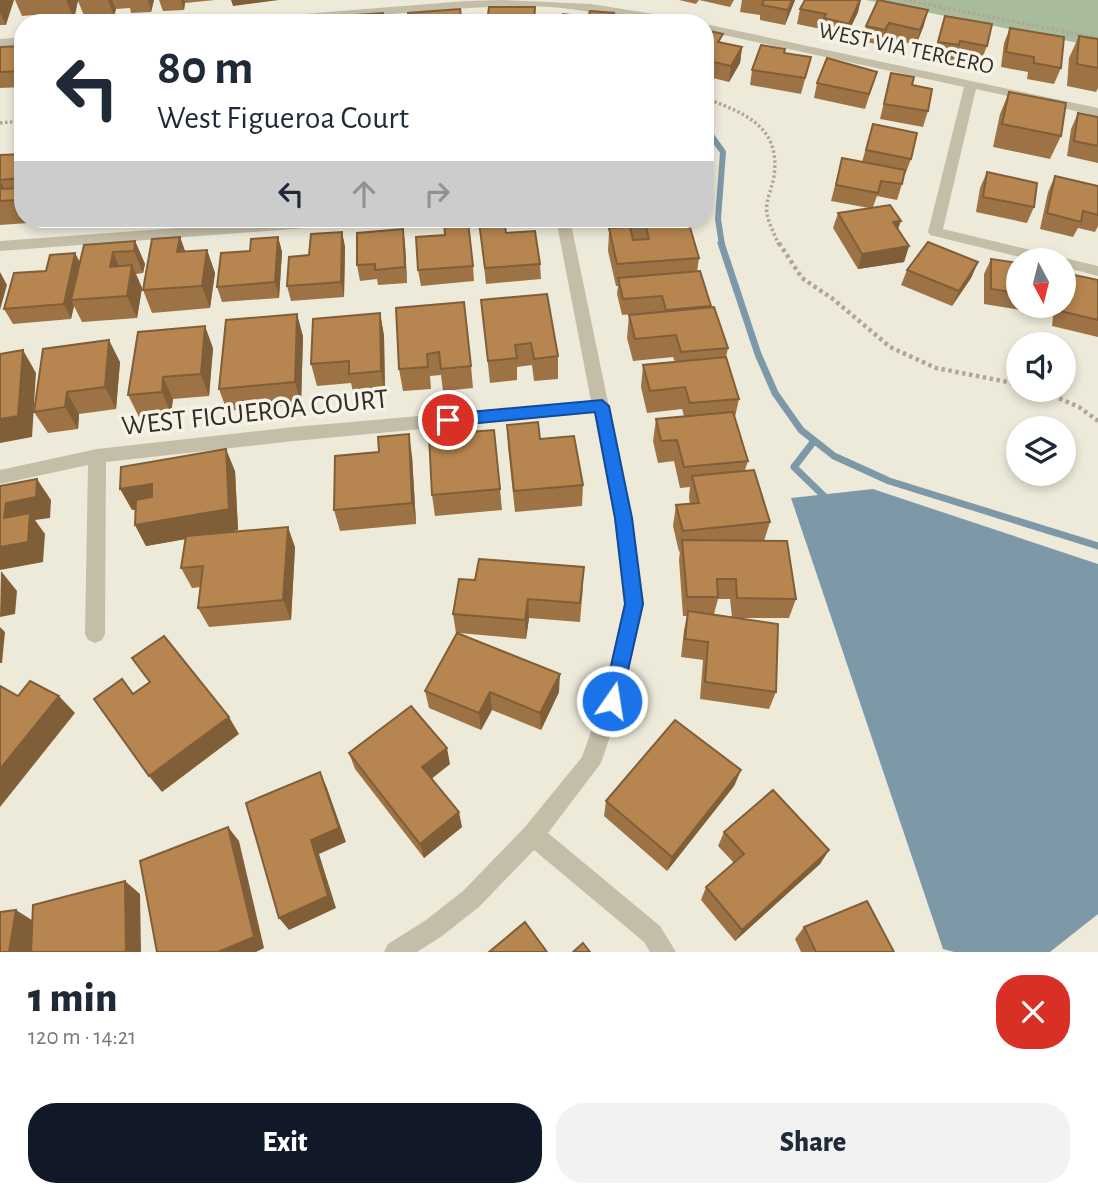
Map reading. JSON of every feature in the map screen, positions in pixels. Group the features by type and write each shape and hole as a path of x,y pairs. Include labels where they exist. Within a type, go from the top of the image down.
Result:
{"street":[{"path":"348,14 466,4 530,3 629,14"},
{"name":"WEST VIA TERCERO","path":"714,29 1098,113"},
{"path":"971,85 935,232 1006,249"},
{"path":"0,246 239,228"},
{"path":"396,952 434,928 471,899 533,835 590,763 612,701 634,604 623,518 565,228"},
{"path":"1076,265 1098,271"},
{"name":"WEST FIGUEROA COURT","path":"0,477 97,456 294,434 602,406"},
{"path":"95,634 97,456"},
{"path":"533,835 652,934 664,952"}],"path":[{"path":"904,0 1098,38"},
{"path":"714,102 752,117 769,136 776,157 773,183 765,201 768,220 800,277 830,297 892,348 919,360 981,379 1006,382"},
{"path":"1068,402 1098,421"}],"green space":[{"path":"866,0 1098,0 1098,47"}],"water":[{"path":"873,489 1098,564 1098,914 1050,952 954,952 943,949 791,498"}],"building":[{"path":"764,0 792,0 788,10 762,5"},
{"path":"805,0 860,0 849,24 824,18 826,14 800,9"},
{"path":"878,0 928,10 920,30 889,23 885,30 866,26"},
{"path":"489,7 535,7 535,14 488,14"},
{"path":"460,9 461,14 408,14"},
{"path":"590,11 614,13 614,14 589,14"},
{"path":"945,16 992,24 987,46 960,41 959,45 938,42"},
{"path":"1010,28 1064,37 1061,68 1034,63 1034,57 1006,52"},
{"path":"714,32 723,34 718,42 742,47 731,66 714,62"},
{"path":"1079,36 1098,39 1098,68 1077,64"},
{"path":"761,45 785,49 784,53 811,57 805,78 752,70"},
{"path":"14,46 14,71 0,72 0,47"},
{"path":"827,58 877,72 869,94 817,83"},
{"path":"891,73 914,77 912,85 932,89 928,111 884,104"},
{"path":"1009,92 1066,103 1061,136 1002,124"},
{"path":"1078,113 1098,117 1098,146 1074,141"},
{"path":"873,124 917,133 911,159 866,150"},
{"path":"14,154 14,179 0,180 0,155"},
{"path":"842,158 905,170 902,184 881,181 878,193 836,185"},
{"path":"987,172 1037,183 1034,207 983,197"},
{"path":"1055,176 1098,186 1098,215 1083,211 1081,222 1047,213"},
{"path":"14,188 14,200 0,201 0,189"},
{"path":"890,205 901,221 893,222 909,246 862,254 838,213"},
{"path":"444,228 469,228 473,266 418,270 416,237 445,235"},
{"path":"480,228 505,228 506,233 535,231 540,264 485,268"},
{"path":"609,228 630,228 633,240 649,239 646,228 690,228 699,258 617,264"},
{"path":"403,229 405,267 375,270 375,264 357,265 357,233"},
{"path":"342,232 341,282 287,286 289,257 309,255 311,234"},
{"path":"180,237 177,252 207,250 202,286 143,290 152,239"},
{"path":"278,237 275,282 217,287 221,253 250,251 251,239"},
{"path":"135,241 134,251 113,252 110,267 132,265 127,296 71,300 84,245"},
{"path":"928,242 978,262 959,291 907,270"},
{"path":"75,253 64,304 4,309 14,273 46,271 50,255"},
{"path":"991,259 1006,261 1006,291 991,289"},
{"path":"700,271 711,306 666,310 662,296 623,299 618,278"},
{"path":"1076,275 1098,280 1098,320 1076,315"},
{"path":"547,294 558,356 534,359 531,343 515,345 517,358 488,361 481,300"},
{"path":"464,302 471,366 441,369 439,352 427,354 428,367 399,369 396,308"},
{"path":"714,307 728,348 681,352 676,335 635,339 629,315"},
{"path":"380,313 381,371 349,374 349,361 311,364 313,319"},
{"path":"297,314 295,382 219,389 226,320"},
{"path":"205,326 201,374 163,377 162,392 128,395 138,332"},
{"path":"109,340 105,387 67,392 65,407 34,412 43,349"},
{"path":"23,350 18,416 0,419 0,354"},
{"path":"726,357 739,399 690,403 685,387 650,391 643,365"},
{"path":"733,412 748,461 684,467 677,440 661,441 656,419"},
{"path":"538,422 540,439 574,436 583,485 514,491 507,425"},
{"path":"494,430 500,489 432,495 429,435"},
{"path":"409,434 412,503 334,510 335,456 379,452 378,437"},
{"path":"226,449 229,509 135,525 136,500 152,497 152,484 120,489 121,467"},
{"path":"754,470 770,522 683,531 676,505 699,503 692,476"},
{"path":"37,479 36,497 6,503 4,518 30,513 28,542 0,547 0,486"},
{"path":"288,527 283,600 198,608 203,566 181,568 186,536"},
{"path":"682,540 787,541 796,599 737,598 736,579 717,579 718,597 687,597"},
{"path":"479,559 584,567 580,603 528,599 525,620 453,614 459,579 475,580"},
{"path":"688,611 778,624 776,692 705,682 708,642 685,639"},
{"path":"457,633 560,674 540,713 490,692 479,713 425,691"},
{"path":"164,636 229,717 149,776 94,699 122,679 133,694 150,682 132,658"},
{"path":"30,681 59,696 0,769 0,686 18,696"},
{"path":"411,706 447,748 422,767 459,812 420,844 349,753"},
{"path":"675,720 741,770 672,857 606,801"},
{"path":"320,772 339,828 311,840 328,896 279,918 246,803"},
{"path":"773,790 829,850 742,930 706,887 744,854 724,832"},
{"path":"228,827 254,937 218,952 157,952 140,861"},
{"path":"125,881 126,952 31,952 33,905"},
{"path":"867,901 894,952 816,952 804,927"},
{"path":"16,910 9,952 0,952 0,912"},
{"path":"525,922 547,952 489,952"},
{"path":"583,943 590,952 573,952"}],"waterway":[{"path":"714,140 723,152 718,219 722,245"},
{"path":"721,243 758,354 775,393 801,430 834,456 889,481 1098,546"},
{"path":"814,441 794,467 826,498"}],"route":[{"path":"448,420 602,406 623,518 634,604 612,701"}]}
